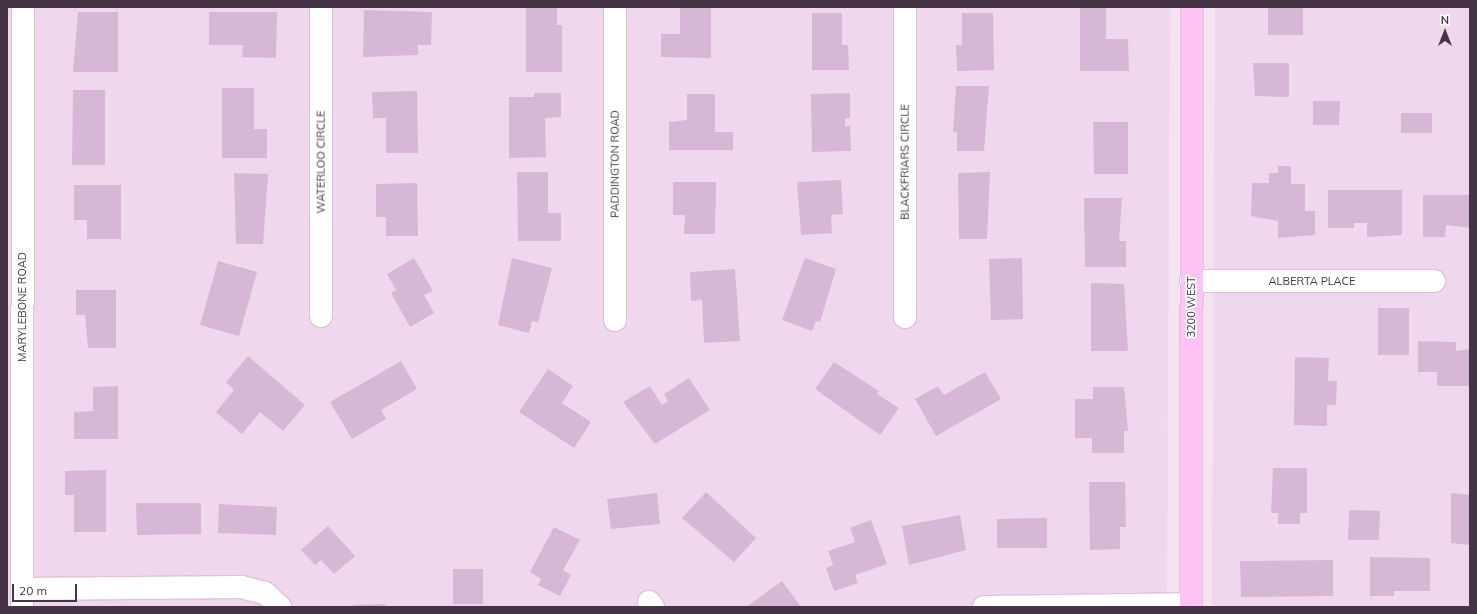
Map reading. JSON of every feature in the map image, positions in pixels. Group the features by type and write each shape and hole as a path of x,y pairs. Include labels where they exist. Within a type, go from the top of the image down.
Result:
{"street":[{"name":"MARYLEBONE ROAD","path":"22,598 23,7"},
{"name":"WATERLOO CIRCLE","path":"321,7 321,316"},
{"name":"PADDINGTON ROAD","path":"615,7 615,320"},
{"name":"BLACKFRIARS CIRCLE","path":"905,7 905,317"},
{"name":"3200 WEST","path":"1191,606 1192,7"},
{"name":"ALBERTA PLACE","path":"1191,281 1434,281"},
{"path":"22,598 241,587 265,593 280,607"},
{"path":"984,607 1191,606"}],"shaded area":[{"path":"7,7 1170,7 1167,607 7,607"},
{"path":"1215,7 1470,7 1470,607 1212,607"}],"building":[{"path":"526,7 557,7 557,25 562,25 562,72 526,72"},
{"path":"680,7 711,7 711,58 661,57 661,34 680,34"},
{"path":"1080,7 1106,7 1106,39 1128,39 1129,71 1080,71"},
{"path":"1268,7 1303,7 1303,35 1268,35"},
{"path":"364,10 432,12 431,45 418,45 418,55 363,57"},
{"path":"78,12 118,12 118,72 73,72"},
{"path":"209,12 277,12 276,58 242,57 243,45 209,45"},
{"path":"812,13 842,13 842,45 848,45 849,70 812,70"},
{"path":"962,13 993,13 994,70 957,71 956,45 962,45"},
{"path":"1253,63 1289,63 1289,97 1255,96"},
{"path":"956,86 989,86 984,151 957,151 957,132 953,132"},
{"path":"222,88 254,88 254,129 267,129 267,158 222,158"},
{"path":"73,90 105,90 105,165 72,165"},
{"path":"417,91 418,153 386,153 386,118 373,118 372,92"},
{"path":"534,93 561,93 561,117 545,118 546,157 509,158 509,97 534,97"},
{"path":"850,93 850,118 845,118 845,126 850,126 851,151 812,152 811,94"},
{"path":"687,94 715,94 715,132 733,132 733,150 669,150 669,122 687,120"},
{"path":"1313,101 1340,101 1339,125 1313,125"},
{"path":"1401,113 1432,113 1432,133 1401,133"},
{"path":"1093,122 1128,122 1128,174 1094,174"},
{"path":"1278,166 1291,166 1291,184 1305,184 1305,211 1315,211 1315,235 1278,238 1278,221 1251,216 1252,183 1269,183 1269,173 1278,173"},
{"path":"517,172 548,172 548,213 561,213 561,241 518,241"},
{"path":"990,172 987,239 959,239 958,173"},
{"path":"234,173 268,174 263,244 236,244"},
{"path":"841,180 843,214 831,215 832,233 801,235 797,182"},
{"path":"673,182 716,182 715,234 684,234 685,215 673,215"},
{"path":"417,183 418,236 386,236 386,217 376,217 376,184"},
{"path":"74,185 121,185 121,239 87,239 87,220 74,220"},
{"path":"1328,190 1402,190 1402,235 1367,237 1367,223 1354,223 1354,228 1328,228"},
{"path":"1423,195 1470,195 1470,228 1446,225 1445,237 1423,237"},
{"path":"1084,198 1122,198 1119,241 1126,241 1126,267 1085,267"},
{"path":"414,258 433,291 424,295 434,313 410,327 391,293 396,290 387,274"},
{"path":"512,258 552,268 538,322 532,321 529,333 498,325"},
{"path":"805,258 836,269 820,322 816,321 812,331 782,320"},
{"path":"1022,258 1023,319 991,320 989,259"},
{"path":"218,261 257,272 239,336 200,325"},
{"path":"735,269 740,341 704,343 702,300 691,301 690,272"},
{"path":"1091,283 1124,284 1128,351 1091,351"},
{"path":"76,290 116,290 116,348 88,348 85,315 76,315"},
{"path":"1378,308 1409,308 1409,355 1378,355"},
{"path":"1418,341 1456,342 1456,351 1470,349 1470,386 1437,386 1437,372 1418,372"},
{"path":"248,356 305,405 283,431 260,412 242,434 216,412 234,390 226,382"},
{"path":"1295,357 1329,358 1328,381 1337,381 1336,405 1327,405 1327,426 1294,425"},
{"path":"401,361 417,389 381,410 386,419 352,439 330,402"},
{"path":"834,362 879,391 877,394 899,408 880,435 815,389"},
{"path":"548,369 573,386 562,403 591,422 574,448 519,412"},
{"path":"985,372 1001,399 936,436 915,399 938,386 944,395"},
{"path":"689,378 710,410 655,444 623,402 650,386 662,405 668,401 664,394"},
{"path":"118,386 118,439 74,439 74,412 93,411 93,387"},
{"path":"1093,387 1124,387 1128,431 1124,431 1124,453 1092,453 1092,438 1075,438 1075,399 1093,399"},
{"path":"1273,468 1307,468 1307,513 1300,513 1300,524 1278,524 1278,513 1271,513"},
{"path":"106,470 106,532 74,532 74,495 65,495 65,471"},
{"path":"1089,482 1125,482 1126,527 1120,527 1120,549 1090,550"},
{"path":"706,492 756,538 734,562 682,518"},
{"path":"657,493 660,524 611,529 607,499"},
{"path":"1451,493 1470,495 1470,545 1451,543"},
{"path":"136,503 201,503 201,534 137,535"},
{"path":"219,504 277,507 276,535 218,533"},
{"path":"1349,510 1380,511 1379,540 1348,540"},
{"path":"960,515 966,550 909,565 902,526"},
{"path":"1047,518 1047,548 997,548 997,519"},
{"path":"871,520 887,564 855,575 858,583 834,591 826,568 833,565 828,551 855,542 850,528"},
{"path":"328,526 355,556 334,574 321,560 315,565 301,550"},
{"path":"554,527 580,540 563,570 571,575 560,596 538,585 541,579 530,572"},
{"path":"1370,557 1430,558 1430,591 1394,591 1394,596 1370,596"},
{"path":"1333,560 1333,596 1241,597 1240,561"},
{"path":"453,569 483,569 483,604 453,604"},
{"path":"782,581 801,607 746,607"},
{"path":"385,604 385,607 353,607 353,605"}]}
